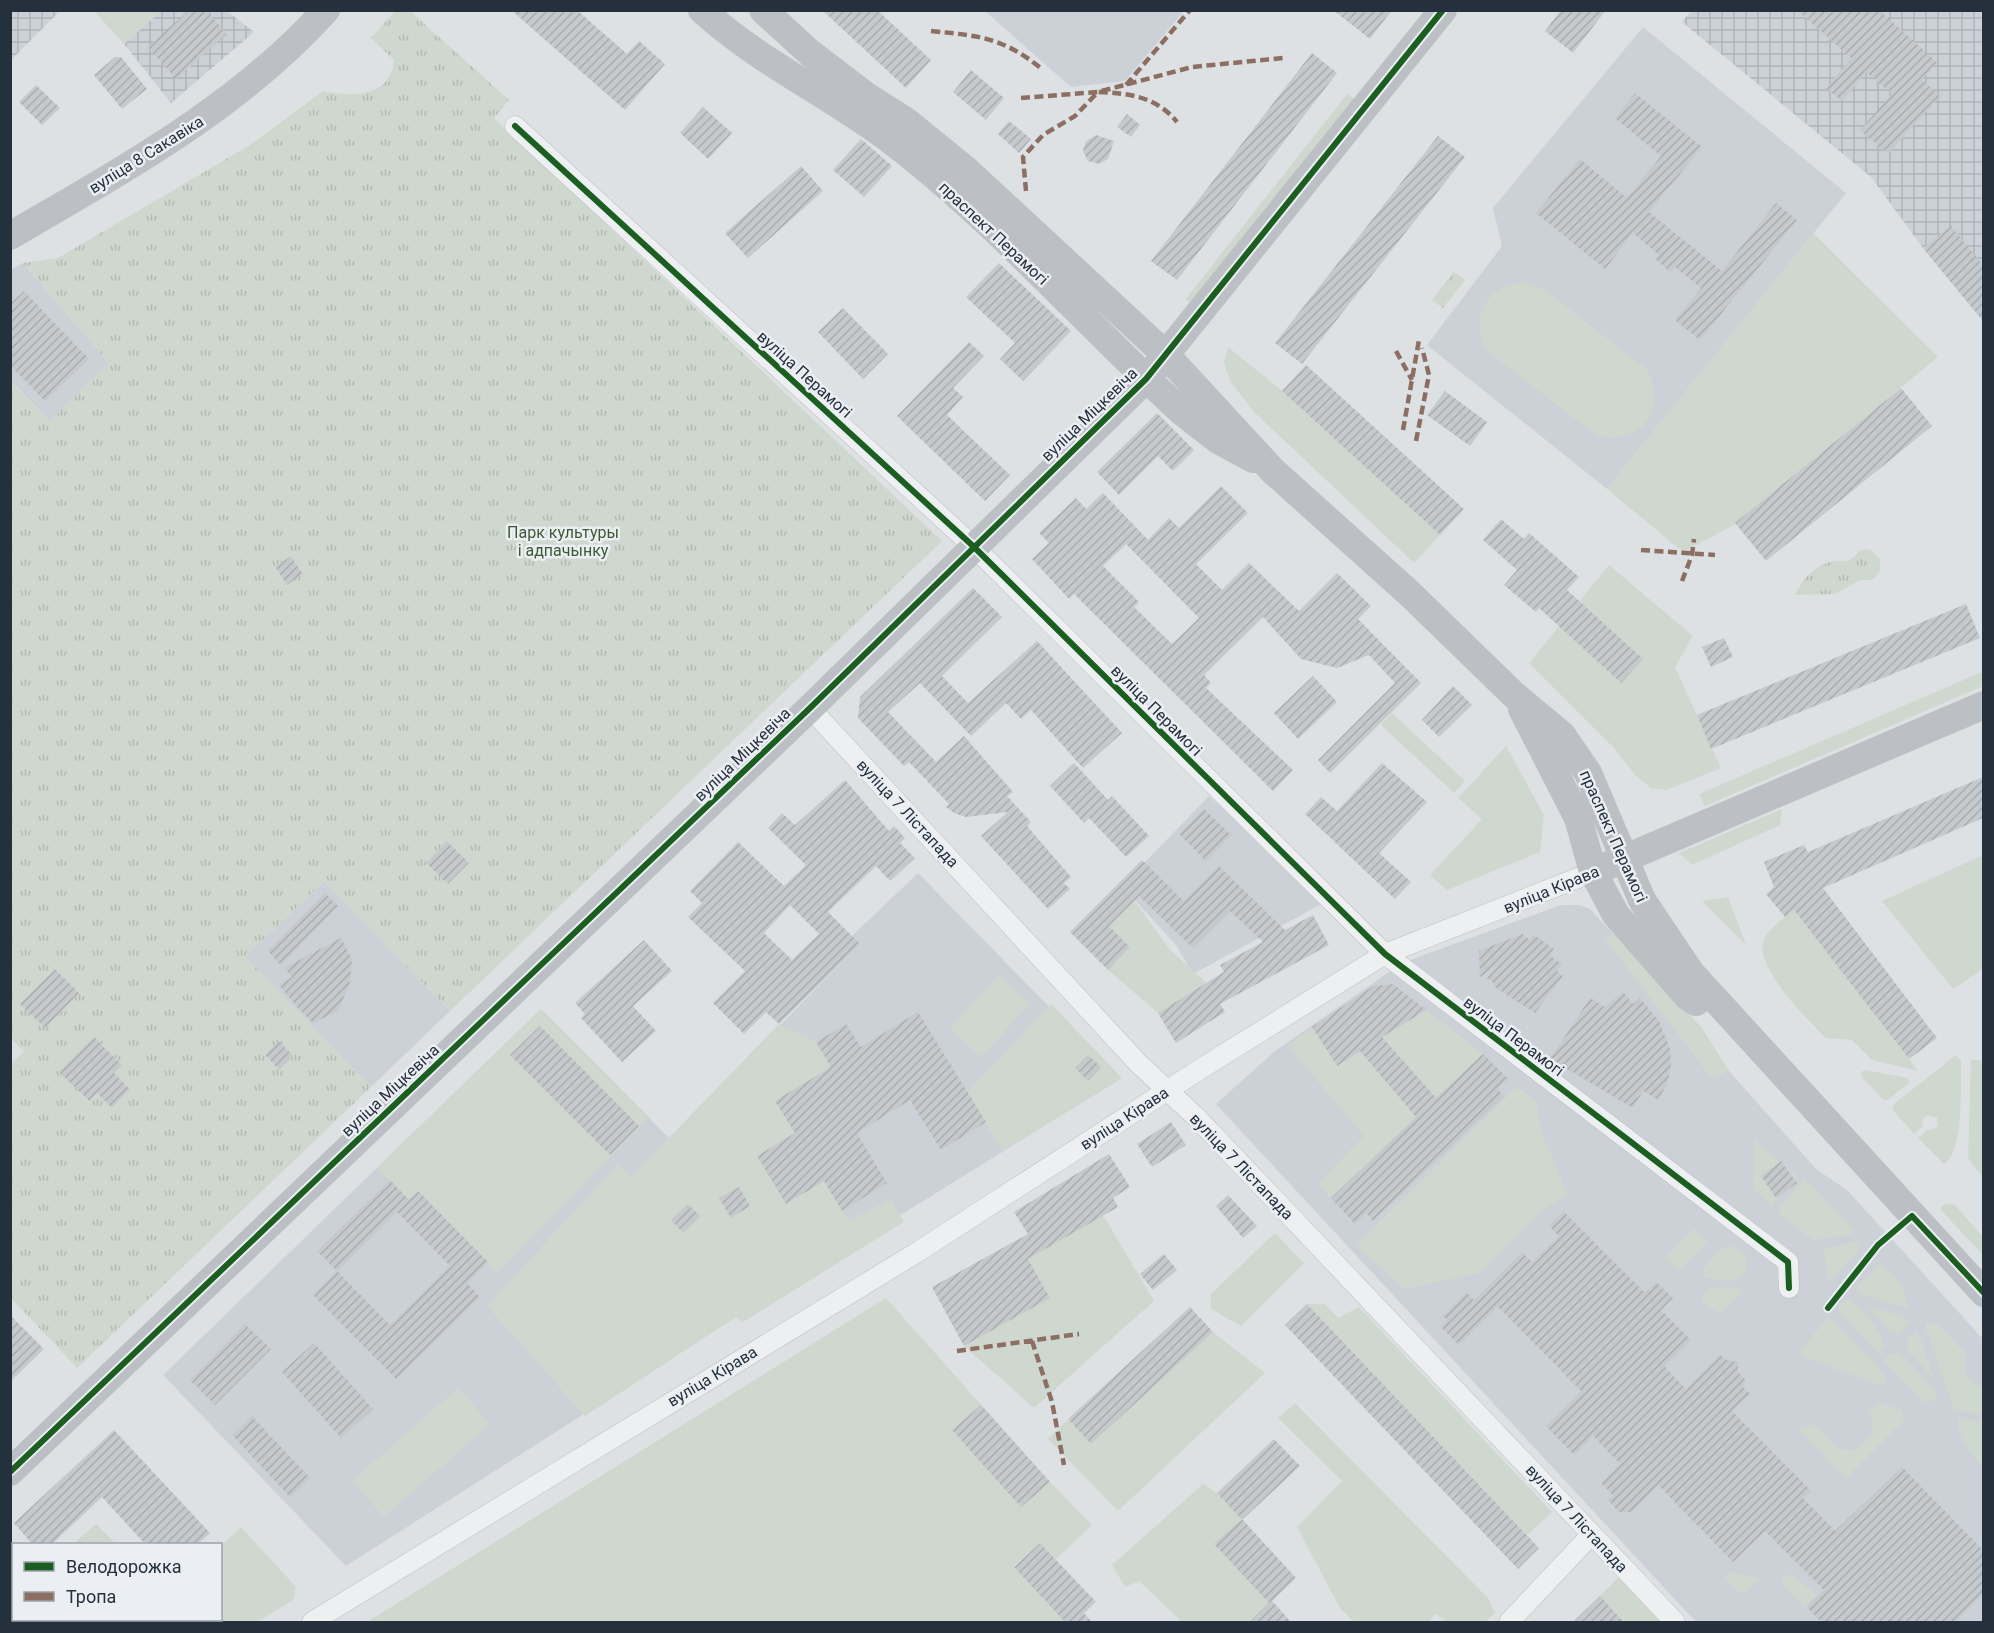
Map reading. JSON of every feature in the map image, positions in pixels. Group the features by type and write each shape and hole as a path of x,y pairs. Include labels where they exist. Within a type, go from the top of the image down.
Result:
{"main road":[{"name":"вуліца 8 Сакавіка","path":"10,236 174,140 212,113 308,31 326,10"},
{"name":"праспект Перамогі","path":"702,10 733,38 892,141 970,207 1182,412 1218,440 1273,471"},
{"name":"праспект Перамогі","path":"763,10 810,53 866,95 906,121 965,169 1166,355 1273,471 1409,593 1513,694 1562,735 1588,773 1642,900 1691,973 1983,1293"},
{"name":"вуліца Міцкевіча","path":"10,1472 810,708 1146,379 1443,10"},
{"name":"праспект Перамогі","path":"1513,694 1578,818 1593,872 1616,915 1687,996 1753,1042"},
{"name":"вуліца Кірава","path":"1593,872 1983,705"}],"street":[{"name":"вуліца Перамогі","path":"515,126 973,546 1385,954 1788,1262 1789,1288"},
{"name":"вуліца 7 Лістапада","path":"810,708 1138,1063 1407,1337 1675,1623"},
{"name":"вуліца Кірава","path":"312,1623 916,1253 1167,1090 1385,954 1593,872"},
{"path":"1509,1623 1592,1534"}],"shaded area":[{"path":"11,10 60,11 11,60"},
{"path":"1692,10 1978,10 1983,15 1983,311 1978,315 1923,248 1871,177 1682,22"},
{"path":"161,11 227,11 254,32 171,103 124,44"},
{"path":"985,11 1184,11 1125,81 1071,87"},
{"path":"1643,27 1846,193 1607,489 1427,345 1502,246 1493,208"},
{"path":"23,263 109,363 50,421 11,381 10,270"},
{"path":"1209,796 1325,902 1193,974 1176,945 1122,886"},
{"path":"918,873 1120,1079 736,1317 346,1566 163,1375 541,1009 669,1138 859,945 852,936"},
{"path":"324,881 450,1011 371,1087 245,957"},
{"path":"1561,905 1579,905 1590,909 1614,935 1606,939 1712,1078 1729,1071 1816,1169 1847,1190 1983,1339 1983,1622 1696,1622 1216,1104 1275,1051 1402,963"}],"green space":[{"path":"94,11 161,11 124,44"},
{"name":"Парк культуры і адпачынку","path":"395,11 410,11 509,100 494,118 942,541 450,1011 324,881 245,957 371,1087 77,1368 11,1298 11,1064 24,1051 10,1038 10,381 50,421 109,363 23,263 58,258 250,145 323,91 357,94 378,88 386,82 394,60 371,38","holes":["291,556 303,573 287,585 275,567","447,841 469,863 448,884 426,863","55,969 79,993 45,1028 21,1004","94,1037 122,1065 114,1073 130,1089 112,1107 97,1093 88,1101 60,1072","279,1042 293,1056 279,1070 265,1056"]},
{"path":"1347,94 1357,101 1194,304 1185,300"},
{"path":"1813,233 1938,357 1732,526 1683,552 1607,489"},
{"path":"1454,272 1465,280 1443,308 1432,300"},
{"path":"1516,283 1527,283 1548,292 1647,370 1653,384 1652,411 1646,422 1637,430 1626,435 1612,437 1596,435 1487,351 1480,329 1483,309 1495,293"},
{"path":"1228,347 1282,391 1440,535 1414,563 1254,412 1230,381 1224,362"},
{"path":"1865,549 1871,550 1880,559 1880,571 1872,580 1860,580 1834,594 1795,595 1815,569 1834,561 1849,560"},
{"path":"1609,565 1693,636 1675,667 1721,768 1666,790 1651,788 1636,776 1614,748 1529,663"},
{"path":"1982,672 1983,686 1705,806 1699,794"},
{"path":"1392,713 1465,781 1454,793 1381,725"},
{"path":"1506,746 1544,815 1540,852 1447,890 1430,875 1482,819 1458,798"},
{"path":"1782,809 1780,825 1692,865 1679,853"},
{"path":"1983,855 1983,969 1953,989 1882,901"},
{"path":"1728,897 1746,945 1702,901"},
{"path":"1134,900 1170,950 1207,983 1158,1013 1108,970 1130,947 1109,926"},
{"path":"1794,910 1918,1071 1872,1060 1852,1040 1826,1038 1784,992 1766,963 1763,950 1764,939"},
{"path":"1614,935 1702,1028 1729,1071 1712,1078 1605,939"},
{"path":"999,975 1030,1004 981,1057 950,1028"},
{"path":"1051,1004 1122,1078 1002,1152 968,1092"},
{"path":"541,1009 649,1117 497,1273 419,1191 409,1200 377,1168"},
{"path":"1426,1010 1483,1054 1436,1098 1382,1037"},
{"path":"779,1024 816,1042 831,1067 775,1101 795,1133 757,1156 786,1204 824,1181 849,1221 891,1199 904,1222 743,1322 736,1317 585,1416 487,1306 618,1164 631,1177"},
{"path":"1312,1027 1337,1065 1360,1051 1416,1117 1331,1198 1317,1184 1364,1136 1288,1046"},
{"path":"1956,1055 1961,1061 1960,1117 1955,1146 1951,1157 1944,1164 1918,1138 1927,1130 1938,1126 1937,1118 1927,1115 1922,1120 1923,1126 1914,1134 1892,1109 1894,1104"},
{"path":"1971,1060 1980,1060 1983,1064 1983,1178 1968,1158"},
{"path":"1865,1070 1908,1078 1909,1083 1888,1100 1883,1100 1862,1077 1861,1072"},
{"path":"1517,1087 1536,1101 1541,1131 1568,1195 1544,1209 1480,1273 1404,1289 1356,1245"},
{"path":"1754,1140 1797,1176 1771,1206 1753,1188"},
{"path":"1805,1178 1853,1229 1852,1234 1813,1240 1780,1215 1779,1207"},
{"path":"1946,1203 1955,1205 1983,1237 1983,1255 1941,1210"},
{"path":"1103,1215 1154,1301 1034,1408 964,1346 1049,1298 1028,1258"},
{"path":"1694,1229 1707,1242 1679,1271 1666,1257"},
{"path":"1275,1233 1304,1263 1241,1326 1211,1309 1211,1294"},
{"path":"1856,1241 1860,1244 1858,1251 1828,1283 1824,1250"},
{"path":"1732,1246 1744,1253 1748,1266 1744,1275 1726,1280 1703,1276 1704,1268 1720,1250"},
{"path":"1878,1265 1895,1276 1909,1308 1859,1294 1858,1286"},
{"path":"1739,1287 1741,1292 1723,1312 1718,1313 1703,1302 1702,1296 1709,1288"},
{"path":"886,1298 1050,1482 1092,1525 1056,1559 1040,1543 1014,1566 1066,1622 367,1622"},
{"path":"1845,1299 1857,1306 1875,1327 1885,1347 1879,1354 1839,1311 1839,1306"},
{"path":"1307,1304 1325,1304 1338,1318 1359,1307 1552,1512 1527,1535"},
{"path":"1868,1306 1902,1316 1910,1322 1900,1333 1891,1332"},
{"path":"1829,1317 1882,1371 1886,1380 1884,1384 1880,1385 1801,1356 1801,1349"},
{"path":"1927,1322 1938,1325 1967,1355 1965,1371 1969,1380 1983,1387 1983,1414 1954,1410 1925,1326"},
{"path":"1916,1331 1934,1379 1907,1349 1907,1338"},
{"path":"1213,1332 1265,1373 1118,1511 1048,1439 1068,1419 1091,1444"},
{"path":"1900,1353 1938,1395 1933,1401 1922,1401 1884,1360 1891,1354"},
{"path":"458,1388 490,1424 384,1517 352,1481"},
{"path":"1879,1402 1901,1410 1904,1420 1846,1478 1798,1429 1812,1424 1839,1449 1856,1450 1872,1433 1872,1420 1868,1413"},
{"path":"1295,1403 1488,1598 1495,1613 1485,1622 1447,1622 1436,1614 1428,1622 1354,1622 1340,1608 1297,1527 1342,1481 1278,1418"},
{"path":"1959,1418 1983,1423 1983,1467 1962,1438 1958,1425"},
{"path":"1203,1484 1217,1493 1242,1519 1215,1544 1269,1603 1248,1622 1182,1622 1139,1581 1125,1587 1112,1565"},
{"path":"96,1524 115,1543 74,1543"},
{"path":"241,1527 296,1587 293,1600 257,1622 70,1621 222,1621 222,1545"},
{"path":"1624,1572 1671,1622 1625,1622 1600,1596"},
{"path":"1729,1572 1761,1578 1746,1592 1739,1593 1725,1578"},
{"path":"1792,1574 1816,1595 1804,1607 1783,1586 1781,1578"}],"building":[{"path":"189,10 206,10 227,34 176,79 148,47"},
{"path":"511,10 577,10 627,54 639,41 665,64 625,110"},
{"path":"822,10 877,10 931,60 906,88"},
{"path":"1333,10 1392,10 1370,39"},
{"path":"1561,10 1606,10 1573,53 1545,31"},
{"path":"1797,10 1879,10 1937,62 1922,80 1940,96 1888,154 1860,130 1892,94 1866,72 1842,101 1826,88 1851,58"},
{"path":"1312,53 1337,73 1177,280 1151,261"},
{"path":"115,57 121,57 147,89 122,109 94,75"},
{"path":"971,70 1004,98 986,120 953,92"},
{"path":"36,85 60,108 42,125 19,102"},
{"path":"1635,93 1702,147 1649,212 1722,271 1776,203 1797,220 1700,340 1675,320 1701,288 1675,267 1670,272 1655,259 1659,255 1633,233 1605,269 1536,213 1580,159 1627,198 1661,156 1615,118"},
{"path":"703,107 732,133 708,159 680,133"},
{"path":"1127,114 1140,125 1131,137 1117,127"},
{"path":"1009,121 1031,139 1019,153 998,134"},
{"path":"1096,135 1114,141 1108,159 1099,164 1088,161 1083,151 1086,141"},
{"path":"1438,136 1465,157 1302,364 1275,343"},
{"path":"861,139 892,166 864,197 833,170"},
{"path":"801,166 823,191 748,258 725,233"},
{"path":"1951,226 1983,265 1983,321 1923,248"},
{"path":"999,263 1071,331 1023,381 1000,359 1015,343 966,297"},
{"path":"24,291 89,359 45,401 10,365 10,304"},
{"path":"843,308 888,354 863,379 818,332"},
{"path":"969,342 984,356 953,388 963,397 947,415 1010,475 985,501 897,416"},
{"path":"1306,365 1464,509 1440,535 1282,391"},
{"path":"1901,388 1932,426 1766,561 1735,523"},
{"path":"1445,391 1487,422 1470,446 1427,415"},
{"path":"1157,413 1194,450 1173,471 1158,456 1119,495 1097,472"},
{"path":"1221,486 1248,513 1196,564 1222,590 1249,563 1299,611 1337,573 1371,606 1358,619 1421,683 1330,773 1318,760 1395,683 1369,655 1337,668 1301,659 1263,617 1204,675 1211,683 1206,688 1293,770 1273,791 1074,594 1069,599 1032,559 1049,543 1039,533 1076,498 1086,509 1103,493 1148,540 1169,518 1179,528","holes":["1126,544 1199,618 1172,644 1134,607 1139,602 1103,566"]},
{"path":"1501,519 1524,539 1529,533 1579,577 1567,590 1643,659 1621,683 1539,608 1536,612 1504,585 1517,570 1483,540"},
{"path":"291,556 303,574 287,585 275,567"},
{"path":"973,588 1002,617 942,676 968,703 1037,641 1122,733 1083,768 1031,710 1021,719 1006,703 971,736 920,683 888,712 936,762 964,736 1013,792 1007,796 1031,822 1027,826 1071,877 1064,883 1070,889 1048,909 981,836 1008,812 966,817 954,813 946,807 949,804 909,762 904,766 858,718 860,697"},
{"path":"1966,604 1980,638 1711,749 1697,715"},
{"path":"1724,638 1733,657 1711,667 1702,647"},
{"path":"1313,676 1337,702 1298,739 1274,713"},
{"path":"1453,686 1472,705 1439,737 1422,720"},
{"path":"1074,763 1108,800 1112,796 1149,836 1126,857 1089,818 1084,823 1050,786"},
{"path":"1382,763 1427,802 1379,853 1411,882 1395,899 1305,814 1321,797 1337,811"},
{"path":"1983,777 1983,818 1823,888 1937,1038 1909,1059 1794,910 1785,917 1766,894 1774,887 1764,862 1804,845 1808,852"},
{"path":"845,780 889,831 894,826 905,838 900,843 915,858 890,881 876,866 828,912 860,944 779,1024 766,1012 744,1034 713,1003 745,971 688,917 702,903 690,891 738,842 784,886 806,865 768,828 782,813 795,825","holes":["790,905 819,934 792,960 764,933"]},
{"path":"1204,809 1231,835 1206,861 1179,834"},
{"path":"447,841 469,863 448,884 426,863"},
{"path":"1142,860 1184,901 1219,866 1285,930 1313,915 1329,945 1220,1004 1225,1012 1176,1043 1158,1013 1224,972 1220,965 1263,942 1230,911 1193,948 1139,896 1109,926 1130,947 1108,970 1070,932"},
{"path":"325,893 338,906 281,965 268,951"},
{"path":"1522,934 1530,940 1534,935 1554,949 1549,955 1562,964 1557,971 1563,976 1535,1013 1493,986 1495,984 1487,978 1497,966 1480,977 1479,951"},
{"path":"341,938 352,959 350,983 338,1011 313,1023 279,985 292,977 284,968"},
{"path":"644,940 672,971 633,1006 656,1031 622,1062 581,1018 585,1014 575,1003"},
{"path":"55,969 79,993 45,1028 20,1004"},
{"path":"1393,984 1426,1010 1382,1037 1436,1098 1483,1054 1508,1079 1497,1089 1504,1096 1373,1221 1366,1213 1355,1224 1331,1198 1416,1117 1360,1051 1337,1066 1312,1027 1373,986"},
{"path":"1623,992 1633,1004 1640,998 1659,1021 1670,1049 1671,1067 1667,1084 1658,1100 1643,1091 1633,1108 1550,1059 1590,998 1605,1007"},
{"path":"918,1012 986,1122 941,1150 910,1100 857,1133 887,1183 842,1211 824,1181 786,1204 757,1156 795,1133 775,1101 831,1067 816,1042 846,1024 861,1047"},
{"path":"540,1026 639,1126 610,1155 510,1055"},
{"path":"94,1037 122,1065 114,1073 130,1089 112,1108 97,1093 89,1101 59,1072"},
{"path":"279,1041 293,1056 279,1070 265,1055"},
{"path":"1088,1055 1101,1067 1088,1081 1075,1068"},
{"path":"1171,1122 1186,1145 1152,1167 1137,1144"},
{"path":"1109,1154 1130,1187 1113,1198 1118,1207 1028,1259 1050,1298 964,1346 932,1287 1028,1234 1014,1212"},
{"path":"1781,1161 1797,1183 1776,1198 1761,1176"},
{"path":"390,1180 409,1200 418,1191 488,1262 467,1283 480,1297 396,1379 313,1295 337,1271 317,1251","holes":["397,1212 450,1266 390,1325 337,1271"]},
{"path":"739,1187 750,1206 731,1218 719,1198"},
{"path":"1228,1195 1257,1226 1243,1238 1216,1206"},
{"path":"688,1204 700,1216 683,1233 671,1220"},
{"path":"1564,1212 1645,1293 1656,1282 1673,1298 1661,1310 1691,1340 1664,1366 1686,1389 1720,1355 1726,1360 1738,1362 1738,1372 1745,1379 1743,1387 1750,1394 1732,1411 1811,1491 1803,1498 1835,1531 1902,1467 1983,1550 1983,1594 1954,1623 1822,1623 1807,1607 1824,1590 1765,1531 1733,1562 1658,1485 1631,1512 1619,1512 1608,1500 1613,1495 1601,1483 1620,1464 1593,1436 1574,1455 1546,1426 1581,1391 1498,1307 1459,1345 1441,1327 1447,1320 1443,1316 1466,1292 1474,1300 1522,1252 1532,1262 1559,1236 1549,1226"},
{"path":"1164,1254 1177,1270 1153,1290 1140,1274"},
{"path":"1307,1304 1539,1548 1518,1569 1285,1325"},
{"path":"1190,1307 1213,1332 1091,1444 1068,1419"},
{"path":"10,1315 44,1349 10,1382"},
{"path":"245,1324 271,1349 215,1405 190,1380"},
{"path":"314,1343 373,1409 341,1438 282,1372"},
{"path":"981,1405 1050,1482 1021,1507 952,1430"},
{"path":"252,1416 310,1478 290,1497 232,1435"},
{"path":"114,1430 210,1533 199,1543 144,1543 102,1497 53,1543 31,1543 14,1523"},
{"path":"1274,1439 1300,1466 1242,1520 1217,1493"},
{"path":"1242,1519 1296,1578 1272,1601 1292,1623 1248,1623 1269,1603 1214,1544"},
{"path":"1040,1543 1096,1602 1084,1613 1093,1623 1066,1623 1014,1567"},
{"path":"1600,1596 1625,1623 1572,1623"}],"marked path":[{"path":"1126,85 1190,10"},
{"path":"931,31 977,37 1002,44 1028,58 1042,69"},
{"path":"1021,98 1098,92 1192,67 1283,58"},
{"path":"1026,191 1023,157 1043,135 1075,116 1098,92 1142,98 1161,107 1177,122"},
{"path":"1403,430 1419,340"},
{"path":"1416,441 1429,375 1422,348"},
{"path":"1396,351 1412,380"},
{"path":"1682,581 1692,555 1694,539"},
{"path":"1641,550 1715,555"},
{"path":"957,1351 1079,1334"},
{"path":"1032,1341 1052,1402 1064,1465"}],"cycle path":[{"path":"10,1472 810,708 1146,379 1443,10"},
{"path":"515,126 973,546 1385,954 1788,1262 1789,1288"},
{"path":"1828,1308 1878,1245 1912,1216 1984,1293"}]}
